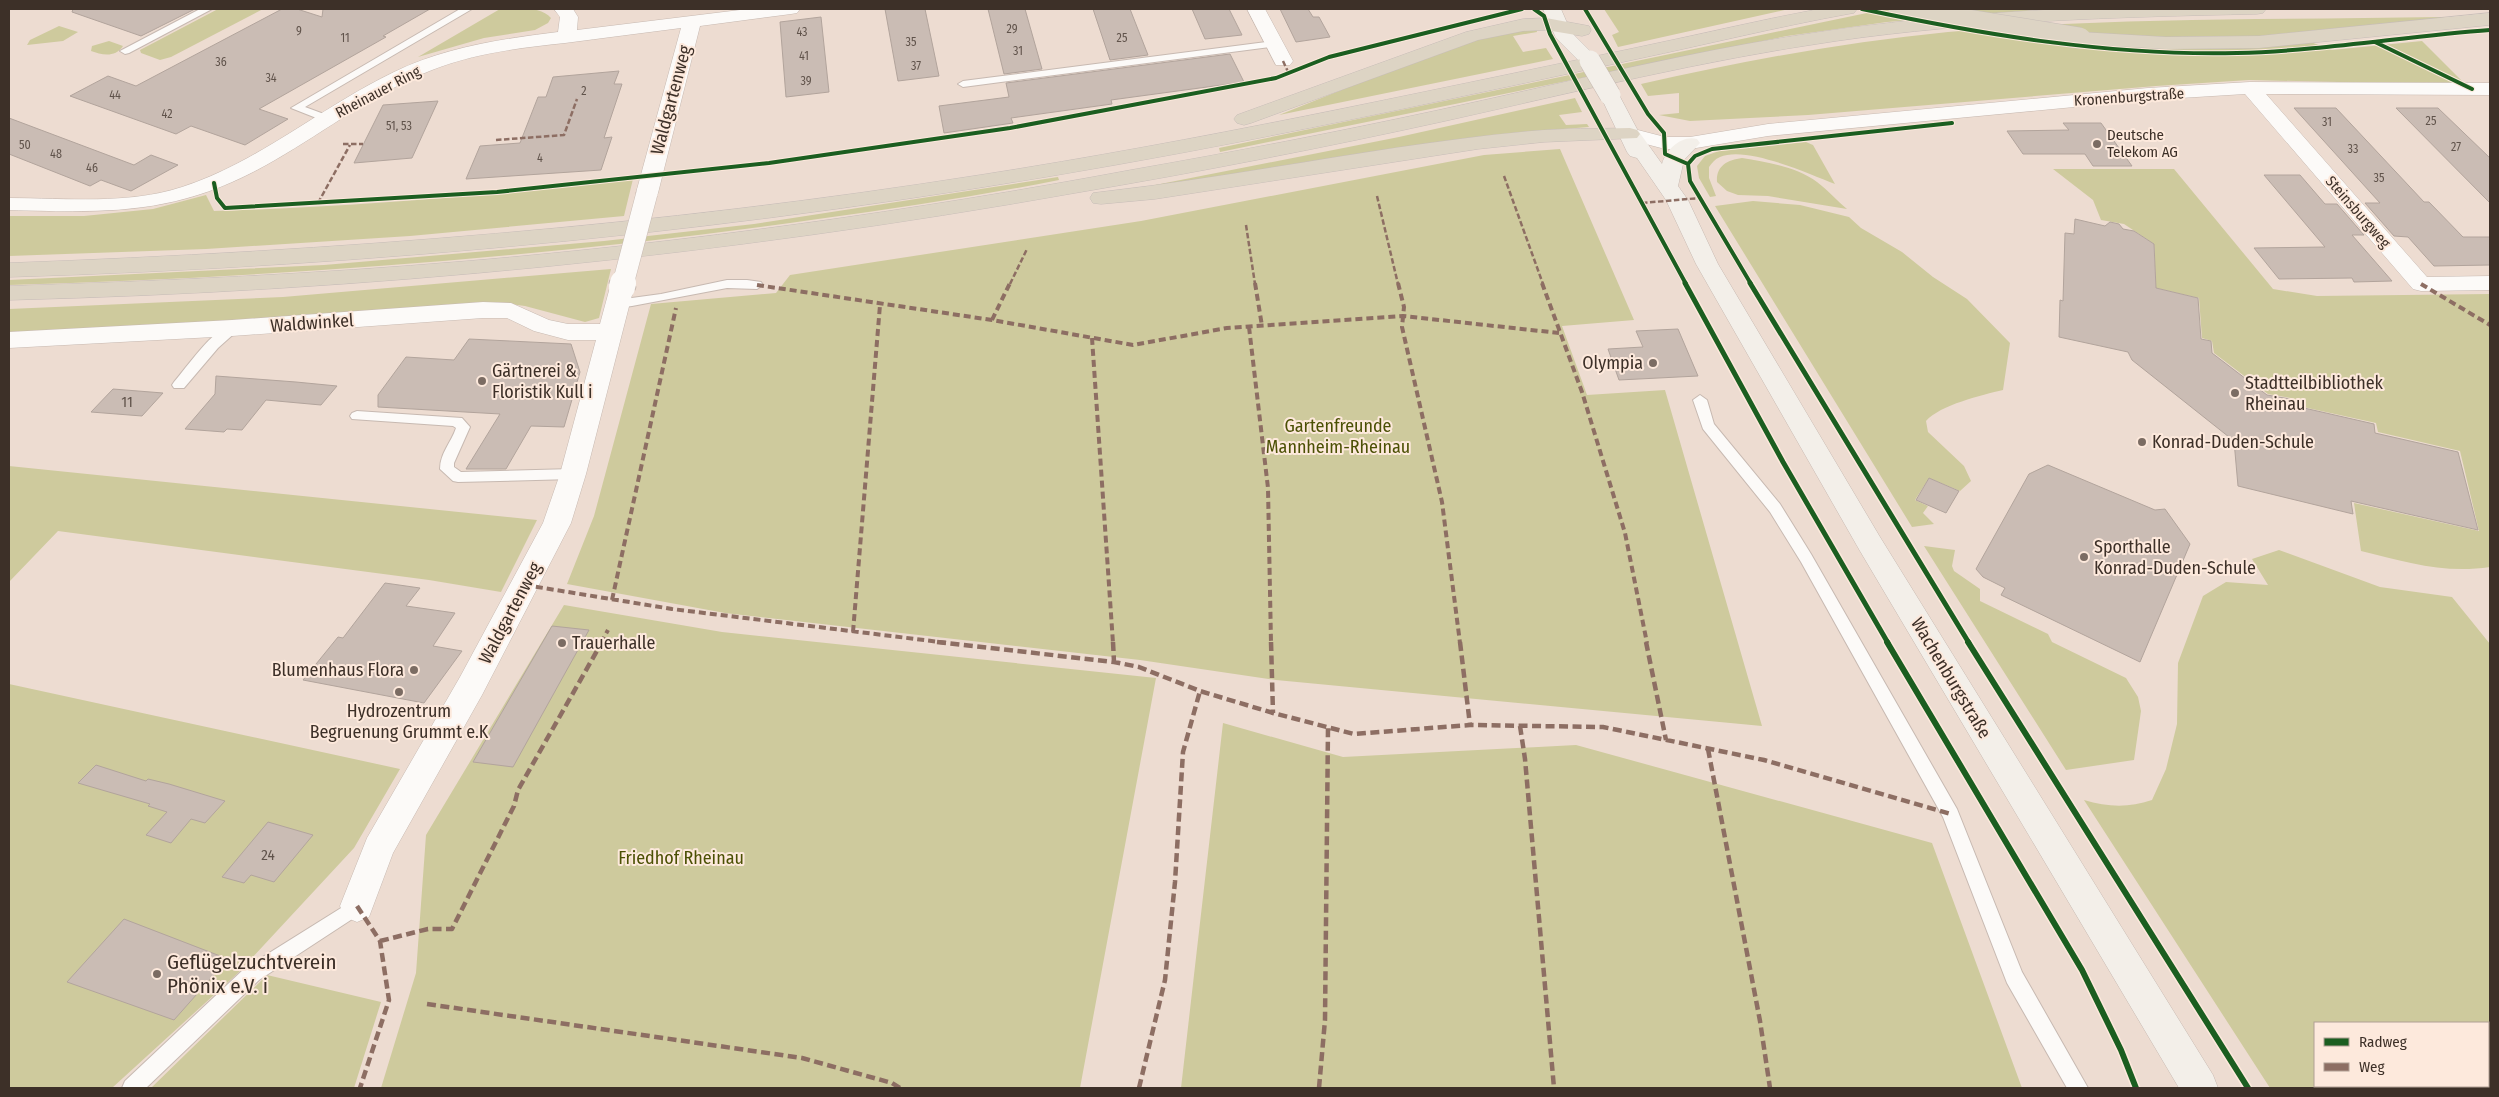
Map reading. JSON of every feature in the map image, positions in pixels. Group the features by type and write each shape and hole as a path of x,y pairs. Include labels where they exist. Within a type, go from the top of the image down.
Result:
{"highway":[{"path":"1523,25 1540,9"},
{"path":"9,270 282,259 606,232 902,194 1117,158 1382,106 1848,9"},
{"path":"1899,9 2080,38 2213,44 2298,40 2490,19"},
{"path":"9,293 220,285 492,266 650,249 975,204 1092,184 1351,134 1767,46 1913,26 2131,11 2257,9"},
{"path":"1117,158 1166,137 1216,126 1276,108 1473,36 1523,25 1564,24"},
{"path":"975,204 1020,208 1167,192 1468,144 1533,137 1630,134"}],"main road":[{"name":"Wachenburgstraße","path":"1570,9 1564,24 1585,55 1630,134 1656,202 1708,264"},
{"name":"Wachenburgstraße","path":"1630,134 1668,185 1708,264 1870,544 2192,1081"},
{"path":"1668,185 1674,158 1690,143"}],"street":[{"path":"562,9 566,11 570,22 567,35"},
{"name":"Rheinauer Ring","path":"9,204 133,204 187,192 243,169 387,83 442,59 491,46 567,35 791,9"},
{"path":"1256,9 1283,61"},
{"name":"Waldgartenweg","path":"356,906 379,848 471,686 557,524 573,474 692,21"},
{"name":"Kronenburgstraße","path":"1630,134 1664,143 1690,143 1768,130 2148,94 2250,88 2490,89"},
{"name":"Steinsburgweg","path":"2250,88 2421,284 2490,283"},
{"name":"Kronenburgstraße","path":"1630,134 1661,128 1768,130"},
{"name":"Waldwinkel","path":"9,340 232,328 483,310 511,311 542,326 568,332 611,332"}],"lane":[{"path":"125,51 206,9"},
{"path":"328,119 296,108 467,9"},
{"path":"964,84 1274,44"},
{"path":"619,296 650,300 746,282 757,285"},
{"path":"179,385 213,345 232,328"},
{"path":"1700,400 1708,426 1775,508 1801,550 1951,814 2014,977 2078,1088"},
{"path":"357,416 456,421 463,427 462,435 446,459 448,469 458,477 573,474"},
{"name":"Waldgartenweg","path":"132,1088 252,974 356,906"}],"green space":[{"path":"218,9 263,9 171,57 160,60 141,53 140,50"},
{"path":"500,9 534,9 541,11 551,18 548,23 535,30 484,38 418,57"},
{"path":"1604,9 1789,9 1618,47 1612,35 1619,32"},
{"path":"1886,9 2049,9 1887,22 1787,36 1220,152 1219,148"},
{"path":"2445,18 2292,35 2332,50 2422,41 2466,85 2249,80 1808,115 1690,121 1659,115 1679,113 1679,93 1648,96 1641,84 1794,53 1948,32 2133,21"},
{"path":"59,26 78,32 63,41 27,45 30,40"},
{"path":"1536,28 1537,32 1513,36 1523,52 1546,48 1553,59 1279,115 1446,48 1490,36"},
{"path":"109,41 123,46 112,54 91,51 92,46"},
{"path":"1575,98 1582,112 1559,115 1566,125 1587,124 1589,127 1538,131 1150,186 1399,137"},
{"path":"1806,142 1813,145 1835,184 1778,162 1731,154 1720,157 1709,167 1709,178 1716,196 1710,197 1699,178 1697,166 1705,156 1719,151"},
{"name":"Gartenfreunde Mannheim-Rheinau","path":"1560,149 1634,320 1562,326 1587,395 1665,390 1762,726 1276,680 1140,660 725,613 567,584 594,516 651,304 776,293 790,275 1141,221 1484,155"},
{"path":"1742,158 1771,163 1800,172 1821,185 1847,209 1768,196 1738,195 1727,191 1717,182 1718,172 1727,162"},
{"path":"2053,169 2174,169 2273,289 2317,296 2490,294 2490,567 2473,569 2441,568 2409,563 2361,551 2354,503 2479,531 2460,451 2378,432 2376,423 2294,405 2291,398 2268,394 2214,353 2212,341 2202,338 2199,298 2156,288 2154,244 2124,224 2101,220 2093,200"},
{"path":"1058,177 1059,180 909,206 617,244 313,271 9,285 9,280 324,265 604,241 754,224"},
{"path":"633,179 624,216 410,236 206,249 9,256 9,216 84,216 153,209 206,195 214,211 319,207 424,200"},
{"path":"1753,201 1800,205 1849,217 1861,228 1902,252 1933,277 1967,299 2010,343 2003,390 1951,405 1932,415 1926,421 1928,432 1964,466 1971,481 1960,491 1929,478 1915,500 1928,506 1923,513 1934,524 1912,527 1715,206"},
{"path":"611,269 599,318 585,322 525,306 502,303 9,336 9,309 283,297"},
{"path":"9,466 537,520 501,592 429,580 58,531 9,582"},
{"path":"1924,546 1955,550 1952,566 1954,571 1980,589 1980,601 2048,634 2052,642 2126,678 2138,697 2141,711 2134,760 2066,770"},
{"path":"2279,550 2380,587 2452,597 2490,644 2490,1088 2270,1088 2084,800 2118,806 2152,800 2166,769 2177,724 2178,663 2203,596 2226,582 2268,585 2252,559"},
{"name":"Friedhof Rheinau","path":"564,605 722,632 1156,678 1080,1088 381,1088 416,973 426,835"},
{"path":"9,684 400,769 354,848 238,973 112,1088 9,1088"},
{"path":"1223,723 1343,757 1576,745 1932,843 2022,1088 1181,1088"},
{"path":"267,975 381,1002 354,1088 151,1088"}],"building":[{"path":"73,9 195,9 141,36 72,12"},
{"path":"282,9 297,9 322,17 323,9 430,9 383,36 386,37 259,109 288,119 245,145 191,126 176,134 70,96 108,76 136,86"},
{"path":"885,9 925,9 939,76 898,81"},
{"path":"988,9 1025,9 1042,69 1004,74"},
{"path":"1093,9 1130,9 1148,55 1110,60"},
{"path":"1192,9 1229,9 1242,35 1205,39"},
{"path":"1280,9 1308,9 1313,17 1319,17 1330,37 1296,42"},
{"path":"821,17 829,92 786,97 780,22"},
{"path":"1230,54 1244,82 1111,100 1112,104 1011,118 1013,123 944,133 939,106 1009,97 1006,83"},
{"path":"619,71 614,84 622,84 604,138 612,137 601,170 466,179 480,146 520,143 538,97 546,97 553,77"},
{"path":"438,101 412,158 354,163 383,105"},
{"path":"2294,108 2336,108 2424,202 2429,202 2463,237 2490,237 2490,265 2434,266 2408,237 2394,236 2365,203 2380,203"},
{"path":"2396,108 2438,108 2490,158 2490,203"},
{"path":"9,118 134,165 151,155 178,165 131,191 101,180 90,186 9,154"},
{"path":"2063,123 2101,123 2132,166 2093,166 2085,154 2023,154 2007,131 2069,130"},
{"path":"2264,175 2300,175 2325,204 2337,204 2364,235 2352,235 2392,281 2354,282 2352,278 2279,279 2254,248 2325,247"},
{"path":"2075,219 2105,226 2110,222 2119,224 2123,229 2134,231 2154,244 2156,288 2198,298 2201,339 2211,341 2212,353 2267,395 2290,399 2291,405 2374,424 2375,433 2458,452 2478,530 2351,501 2353,514 2238,486 2234,441 2132,360 2128,352 2059,337 2060,300 2063,301 2065,233 2074,234"},
{"name":"Olympia","path":"1678,329 1698,376 1619,380 1608,349 1643,347 1636,331"},
{"path":"469,339 571,344 580,372 564,427 531,426 506,469 466,469 500,414 378,407 378,395 406,357 454,360"},
{"path":"216,376 337,386 321,405 266,400 242,430 227,429 224,432 185,429 215,394"},
{"path":"113,389 163,393 142,416 91,412"},
{"name":"Sporthalle Konrad-Duden-Schule","path":"2048,465 2155,510 2165,509 2190,544 2140,662 2001,595 2005,588 1983,577 1976,569 2029,474"},
{"path":"1929,478 1959,491 1946,513 1916,500"},
{"path":"385,583 420,588 406,606 455,613 433,646 462,651 424,703 303,680 338,637 343,638"},
{"path":"552,626 589,630 513,767 473,762"},
{"path":"96,765 146,781 148,779 169,784 225,801 205,823 191,819 171,843 146,835 167,812 148,806 150,804 78,783"},
{"path":"268,822 313,835 274,882 251,875 244,883 222,877"},
{"name":"Geflügelzuchtverein Phönix e.V. i","path":"124,919 228,959 174,1020 67,982"}],"marked path":[{"path":"1283,61 1289,74"},
{"path":"496,140 564,135 577,99"},
{"path":"343,144 363,144"},
{"path":"318,203 350,145"},
{"path":"1504,176 1582,392 1625,533 1666,740"},
{"path":"1377,196 1404,307 1402,327 1442,502 1470,725"},
{"path":"1642,203 1700,198"},
{"path":"1246,225 1262,326"},
{"path":"992,320 1027,249"},
{"path":"2421,284 2490,325"},
{"path":"757,285 880,305 992,320 1133,345 1227,328 1403,316 1559,333"},
{"path":"853,632 880,305"},
{"path":"612,600 676,308"},
{"path":"1249,327 1268,488 1273,713"},
{"path":"1092,338 1114,662"},
{"path":"525,585 598,598 745,619 1114,662 1139,667 1200,691 1273,713 1354,734 1470,725 1603,727 1764,760 1951,814"},
{"path":"380,941 428,929 452,929 514,806 518,790 608,630"},
{"path":"1139,1088 1165,980 1175,882 1183,752 1200,691"},
{"path":"1520,726 1525,759 1554,1088"},
{"path":"1319,1088 1325,1020 1328,727"},
{"path":"1708,749 1760,1021 1770,1088"},
{"path":"357,906 380,941 389,1000 360,1088"},
{"path":"427,1004 802,1058 892,1083 900,1088"}],"cycle path":[{"path":"214,183 217,198 225,208 497,192 769,163 1010,128 1276,78 1329,57 1522,9"},
{"path":"1534,9 1544,16 1550,34 1783,462 1951,751 2082,970 2121,1050 2136,1088"},
{"path":"1585,9 1648,114 1664,133 1665,154 1688,164 1690,181 1834,422 1970,646 2248,1088"},
{"path":"1862,9 1954,28 2048,42 2143,51 2190,53 2269,52 2490,30"},
{"path":"2375,42 2472,89"},
{"path":"1688,164 1695,156 1712,149 1952,123"}],"place":[{"name":"Deutsche Telekom AG","path":"2097,144"},
{"name":"Olympia","path":"1653,363"},
{"name":"Gärtnerei & Floristik Kull i","path":"482,381"},
{"name":"Stadtteilbibliothek Rheinau","path":"2235,393"},
{"name":"Konrad-Duden-Schule","path":"2142,442"},
{"name":"Sporthalle Konrad-Duden-Schule","path":"2084,557"},
{"name":"Trauerhalle","path":"562,643"},
{"name":"Blumenhaus Flora","path":"414,670"},
{"name":"Hydrozentrum Begruenung Grummt e.K","path":"399,692"},
{"name":"Geflügelzuchtverein Phönix e.V. i","path":"157,974"}]}
